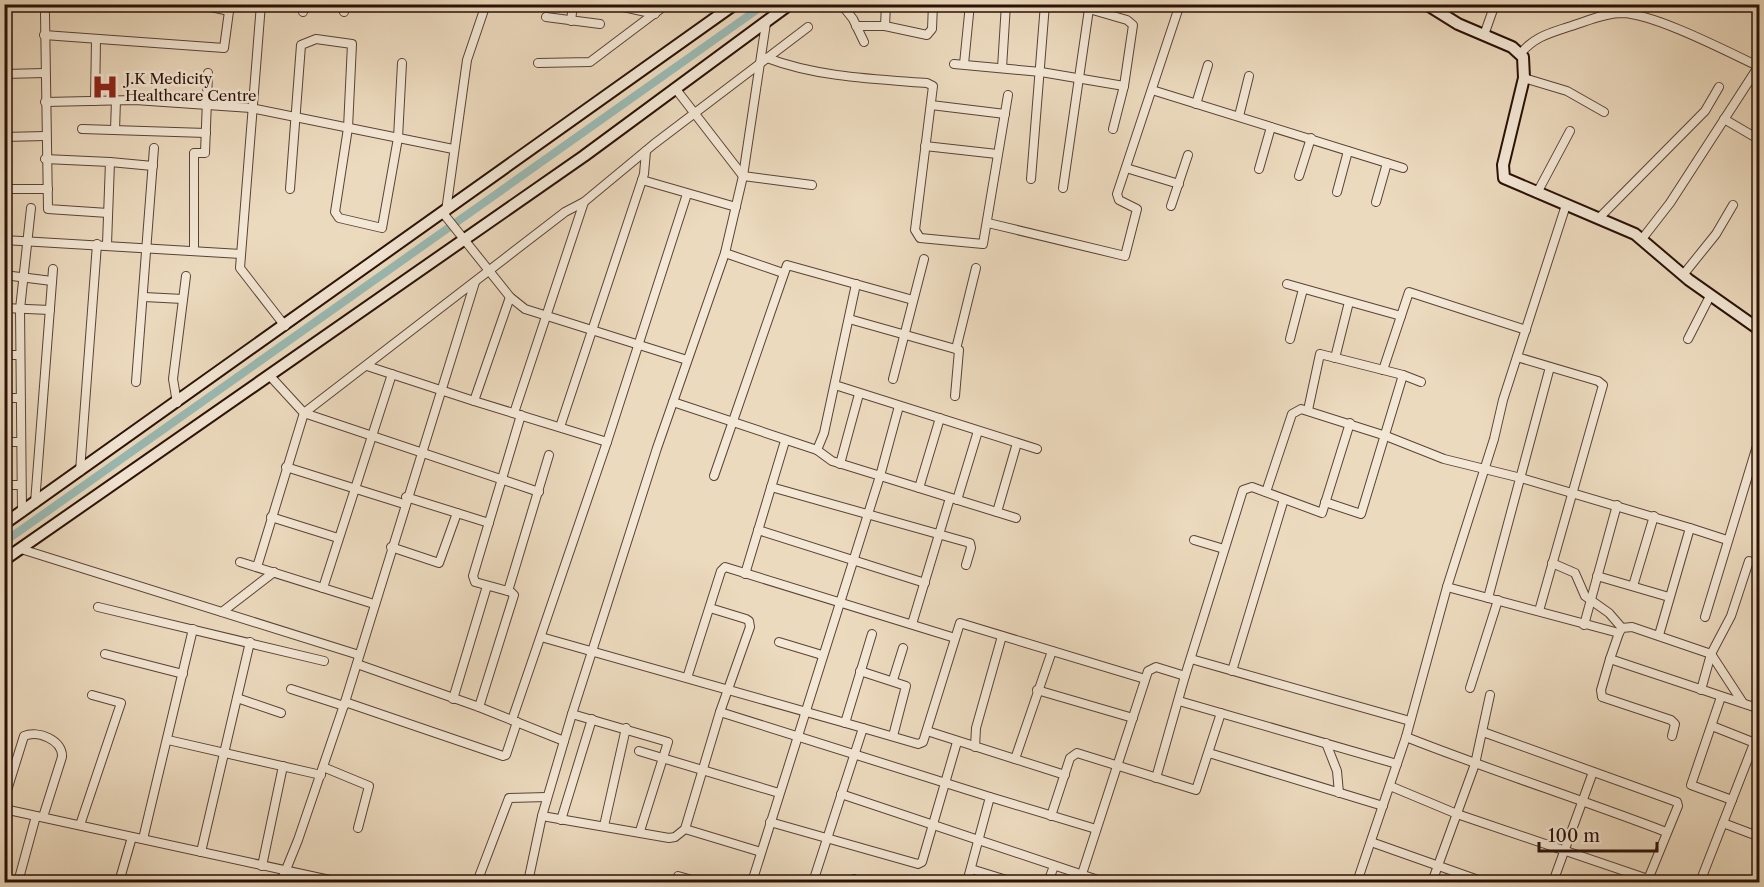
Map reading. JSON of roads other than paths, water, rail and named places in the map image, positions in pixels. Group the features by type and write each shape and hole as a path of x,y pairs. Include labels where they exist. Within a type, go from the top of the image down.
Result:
{"street":[{"path":"44,36 224,48 229,8 198,4"},
{"path":"261,4 240,268 285,326"},
{"path":"486,4 467,60 453,149 447,215 488,272 510,297 525,309 687,360"},
{"path":"572,21 573,4"},
{"path":"610,4 655,14"},
{"path":"538,63 590,62 667,4"},
{"path":"4,524 447,215 735,4"},
{"path":"4,560 465,241 790,4"},
{"path":"841,4 864,42"},
{"path":"885,26 886,4"},
{"path":"856,26 885,26 930,34 933,4"},
{"path":"964,64 970,4"},
{"path":"1002,68 1006,4"},
{"path":"1030,178 1041,72 1045,4"},
{"path":"1072,4 1127,20 1133,25 1124,86 1113,129"},
{"path":"988,223 1122,257 1126,254 1137,213 1135,207 1117,198 1180,4"},
{"path":"1426,4 1484,36 1521,53"},
{"path":"1484,36 1495,4"},
{"path":"1622,13 1625,4"},
{"path":"1063,188 1089,9"},
{"path":"1642,239 1670,203 1759,65 1651,20 1622,13 1545,35 1531,42 1521,53 1524,78 1503,173 1509,181 1599,218 1642,239 1710,296 1760,330"},
{"path":"45,14 45,159 48,209 108,213"},
{"path":"546,17 600,24"},
{"path":"528,882 542,816 572,714 673,402 725,253 743,176 764,61 766,23"},
{"path":"257,567 303,413 565,212 584,202 646,151 808,27"},
{"path":"95,101 96,39"},
{"path":"290,189 301,45 316,39 352,44 348,128 335,212 339,218 382,228 398,138 402,63"},
{"path":"764,61 864,78 927,83 934,89 917,236 981,245 988,223 1008,95"},
{"path":"954,64 1041,72 1124,86"},
{"path":"1196,104 1208,65"},
{"path":"4,74 45,73"},
{"path":"194,250 194,153 205,153 208,73"},
{"path":"1239,116 1250,76"},
{"path":"1524,78 1567,91 1604,112"},
{"path":"1599,218 1704,111 1719,87"},
{"path":"675,88 743,176 812,185"},
{"path":"1152,90 1403,168"},
{"path":"45,102 116,100 251,108 453,149"},
{"path":"115,130 116,100"},
{"path":"932,105 1005,114"},
{"path":"1724,118 1760,140"},
{"path":"1259,169 1271,127"},
{"path":"82,129 206,133"},
{"path":"1536,193 1559,156 1570,131"},
{"path":"4,137 45,136"},
{"path":"1299,176 1311,138"},
{"path":"926,146 997,154"},
{"path":"136,382 154,148"},
{"path":"560,427 642,180 646,151"},
{"path":"1337,192 1348,151"},
{"path":"1171,206 1188,155"},
{"path":"45,159 153,166"},
{"path":"107,244 110,162"},
{"path":"1376,202 1387,163"},
{"path":"1126,168 1179,184"},
{"path":"642,180 736,207"},
{"path":"4,189 48,189"},
{"path":"291,689 503,756 506,755 541,637 687,194"},
{"path":"479,707 514,595 508,591 475,582 473,578 503,478 518,414 584,202"},
{"path":"1357,882 1406,737 1447,587 1516,357 1566,205"},
{"path":"1683,275 1716,234 1733,205"},
{"path":"22,512 20,309 31,208"},
{"path":"4,240 107,244 241,254"},
{"path":"80,471 97,244"},
{"path":"725,253 783,273"},
{"path":"893,379 924,259"},
{"path":"714,476 787,265 913,300"},
{"path":"956,349 976,268"},
{"path":"35,503 53,269"},
{"path":"4,275 23,275 52,281"},
{"path":"177,404 172,379 186,276"},
{"path":"281,882 287,871 344,704 405,501 476,281"},
{"path":"818,450 821,446 835,385 856,284"},
{"path":"1287,284 1401,316"},
{"path":"1290,339 1303,289"},
{"path":"1383,370 1409,292 1526,330"},
{"path":"1688,339 1710,296"},
{"path":"144,297 183,299"},
{"path":"474,401 510,297"},
{"path":"1335,358 1349,302"},
{"path":"4,308 50,309"},
{"path":"849,319 956,349 960,356 955,396"},
{"path":"1308,410 1320,354 1403,375 1421,382"},
{"path":"4,356 19,355"},
{"path":"1516,357 1598,381 1603,385 1539,611"},
{"path":"367,366 607,442"},
{"path":"1488,598 1550,367"},
{"path":"323,588 370,436 392,374"},
{"path":"1325,502 1361,514 1403,375"},
{"path":"270,376 303,413 503,478 539,492"},
{"path":"835,385 1037,449"},
{"path":"840,464 859,394"},
{"path":"4,398 20,398"},
{"path":"673,402 785,441 818,450 826,458 840,464 1016,518"},
{"path":"752,882 838,603 880,476 899,406"},
{"path":"1266,492 1292,414 1297,410 1308,410 1350,423 1444,459 1617,505 1727,540"},
{"path":"919,488 940,418"},
{"path":"1156,778 1244,487 1248,486 1266,492 1322,513 1350,423"},
{"path":"912,624 939,536 978,431"},
{"path":"1705,617 1760,436"},
{"path":"745,574 785,441"},
{"path":"4,442 21,442"},
{"path":"997,512 1017,443"},
{"path":"508,591 549,455"},
{"path":"286,467 354,488 489,523"},
{"path":"4,485 21,485"},
{"path":"771,487 970,543 971,548 966,565"},
{"path":"1232,671 1284,500"},
{"path":"1584,625 1617,505"},
{"path":"391,547 439,563 457,513"},
{"path":"1633,586 1654,516"},
{"path":"271,517 338,538"},
{"path":"1659,635 1690,528"},
{"path":"758,530 925,583"},
{"path":"1194,540 1224,549"},
{"path":"21,549 222,612 358,659 453,699 564,741"},
{"path":"1701,690 1711,654 1731,616 1749,561"},
{"path":"240,562 374,604"},
{"path":"1552,563 1575,573 1582,592 1609,613 1620,631"},
{"path":"687,678 722,568 727,567 955,638"},
{"path":"222,612 274,572"},
{"path":"1597,576 1669,597"},
{"path":"453,699 487,586"},
{"path":"1447,587 1584,625 1620,631 1632,627 1711,654 1744,704"},
{"path":"1470,688 1498,600"},
{"path":"98,607 324,661"},
{"path":"542,816 640,831 669,838 675,837 685,829 720,712 750,627 749,621 710,608"},
{"path":"541,637 921,744 960,623 1145,679"},
{"path":"143,839 193,629"},
{"path":"1620,631 1601,690 1602,698 1671,720 1675,724 1672,736"},
{"path":"844,723 872,634"},
{"path":"975,747 979,717 1002,636"},
{"path":"201,852 250,642"},
{"path":"779,642 822,655"},
{"path":"893,680 903,648"},
{"path":"1015,759 1052,651"},
{"path":"105,654 183,674"},
{"path":"1191,659 1410,721"},
{"path":"1610,659 1759,709"},
{"path":"1082,874 1148,671 1156,667 1185,676"},
{"path":"860,670 893,680 907,688 893,736"},
{"path":"1037,690 1133,718"},
{"path":"80,825 121,703 92,695"},
{"path":"1432,882 1474,764 1490,695"},
{"path":"1721,697 1691,785 1732,800"},
{"path":"237,698 281,713"},
{"path":"1179,701 1397,764"},
{"path":"720,712 1096,829"},
{"path":"1051,816 1070,758 1074,754 1196,790 1221,713"},
{"path":"572,714 669,742 640,831"},
{"path":"561,820 592,719"},
{"path":"1712,726 1757,743"},
{"path":"604,826 626,728"},
{"path":"813,882 863,728"},
{"path":"1700,882 1757,743 1760,728"},
{"path":"927,731 1065,775"},
{"path":"1390,786 1457,814 1647,881 1678,806 1677,802 1483,732"},
{"path":"4,800 24,736 31,734 56,741 62,747 62,757 18,882"},
{"path":"1406,737 1474,764 1582,800 1666,832"},
{"path":"168,740 283,766 322,771 369,786 357,828"},
{"path":"770,822 918,864 922,862 957,742"},
{"path":"1326,743 1337,771 1339,793"},
{"path":"639,751 779,793"},
{"path":"1209,753 1383,806"},
{"path":"262,866 283,766"},
{"path":"1553,882 1593,772"},
{"path":"841,795 1101,881"},
{"path":"477,882 509,798 548,797"},
{"path":"967,882 990,797"},
{"path":"4,809 339,882"},
{"path":"1723,823 1760,837"},
{"path":"685,829 761,852"},
{"path":"119,882 132,837"},
{"path":"1371,842 1484,882"},
{"path":"1048,882 1054,866"},
{"path":"971,869 1012,882"},
{"path":"678,876 699,882"}],"waterway":[{"path":"4,542 765,4"}],"place":[{"name":"J.K Medicity Healthcare Centre","path":"105,87"}]}
